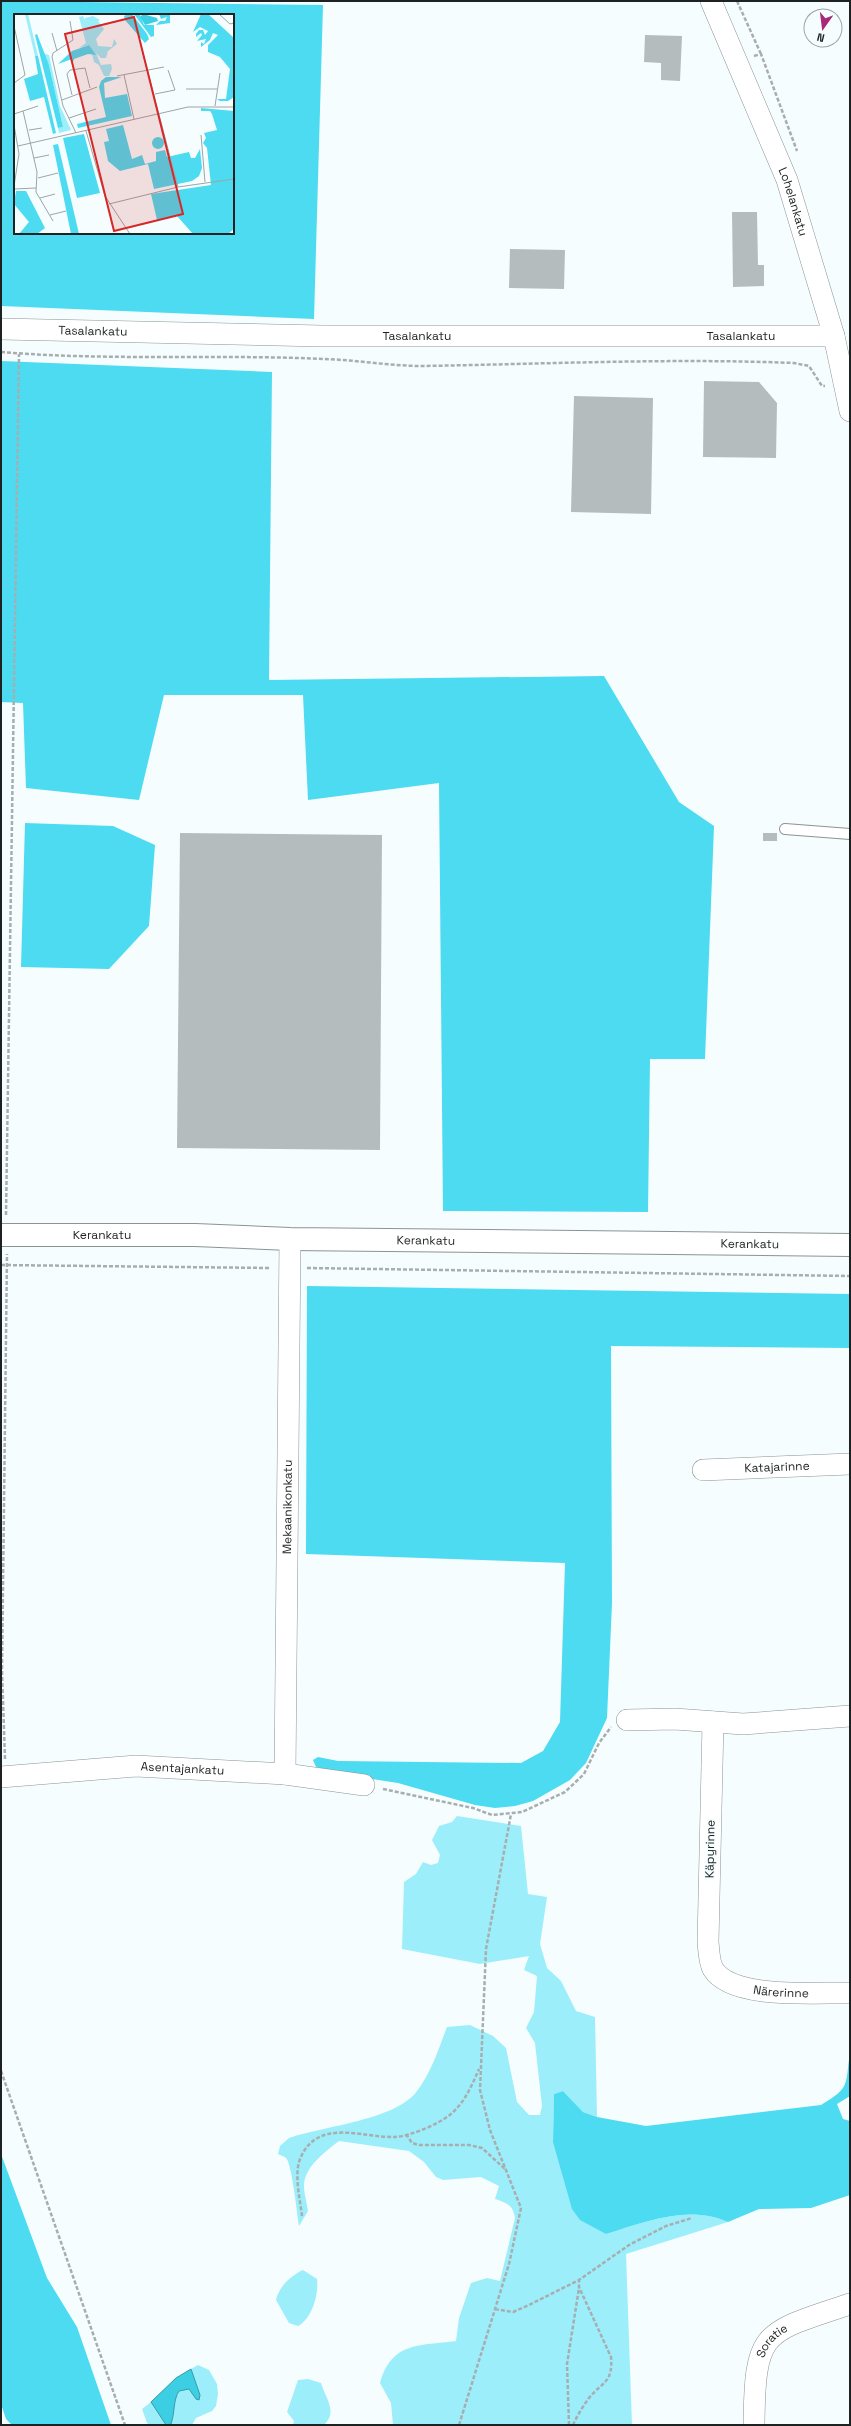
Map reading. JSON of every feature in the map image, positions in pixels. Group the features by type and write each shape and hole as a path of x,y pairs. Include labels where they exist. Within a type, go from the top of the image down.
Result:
{"street":[{"name":"Lohelankatu","path":"711,1 787,180 834,336 850,411"},
{"name":"Tasalankatu","path":"1,329 322,336 834,336"},
{"name":"Kerankatu","path":"3,1234 195,1235 290,1239 850,1245"},
{"name":"Mekaanikonkatu","path":"285,1774 291,1268 290,1239"},
{"name":"Katajarinne","path":"703,1470 850,1464"},
{"path":"627,1720 675,1719 743,1724 850,1716"},
{"name":"Käpyrinne","path":"713,1722 708,1942 712,1968 717,1975"},
{"name":"Asentajankatu","path":"4,1777 136,1766 285,1774 364,1785"},
{"name":"Närerinne","path":"717,1975 734,1986 752,1991 850,1993"},
{"name":"Soratie","path":"754,2425 756,2372 761,2351 771,2336 787,2325 850,2304"}],"lane":[{"path":"785,829 850,834"}],"path":[{"path":"737,1 761,54"},
{"path":"1,352 19,354 153,358 324,358 420,366 671,360 794,363 809,366 822,386 829,388 844,386"},
{"path":"4,1777 2,1671 8,1265 3,1234 19,354"},
{"path":"1,1265 850,1276"},
{"path":"364,1785 473,1808 492,1815 511,1814 534,1808 565,1792 584,1774 607,1730 614,1724 627,1720"},
{"path":"459,2425 509,2264 521,2208 490,2130 480,2090 486,1949 511,1814"},
{"path":"302,2216 298,2180 300,2159 310,2144 331,2132 350,2131 368,2135 396,2137 433,2126 451,2114 467,2095 480,2066"},
{"path":"1,2071 124,2425"},
{"path":"406,2134 412,2142 419,2145 462,2145 482,2148 505,2169"},
{"path":"495,2309 513,2312 579,2280 628,2245 666,2226 692,2218"},
{"path":"569,2425 568,2364 579,2280"},
{"path":"573,2425 590,2398 608,2381 612,2369 611,2358 579,2287"}],"shaded area":[{"path":"1,1 323,5 314,319 1,306"},
{"path":"1,361 272,372 269,680 604,676 679,802 714,826 705,1059 650,1059 648,1212 443,1211 439,783 308,800 303,695 164,695 139,800 26,788 23,703 1,702"},
{"path":"25,823 113,826 155,845 149,926 109,969 21,967"},
{"path":"307,1286 850,1294 850,1348 611,1346 612,1603 607,1718 586,1763 570,1780 533,1801 515,1806 495,1808 475,1805 398,1783 340,1774 316,1767 313,1760 318,1757 338,1761 521,1763 543,1751 560,1722 565,1563 306,1554"},
{"path":"457,1816 521,1826 528,1894 547,1897 540,1944 547,1968 561,1981 576,2011 595,2017 597,2117 583,2112 563,2091 554,2094 553,2142 606,2234 651,2220 682,2215 713,2217 728,2222 626,2254 632,2425 393,2425 391,2403 380,2383 385,2369 392,2359 409,2348 419,2345 456,2341 459,2318 471,2283 487,2278 500,2281 515,2218 513,2210 506,2203 495,2199 499,2186 481,2177 443,2180 436,2177 424,2162 409,2151 339,2141 316,2160 308,2172 305,2179 304,2192 308,2211 299,2226 288,2162 285,2157 278,2154 280,2146 289,2138 358,2121 393,2109 407,2101 422,2084 434,2060 447,2027 470,2025 493,2036 506,2048 517,2102 529,2115 540,2115 542,2106 535,2043 526,2028 534,2012 537,1976 524,1970 529,1956 480,1964 402,1949 404,1882 416,1874 423,1862 431,1865 438,1863 440,1855 432,1840 439,1826 452,1822"},
{"path":"850,2052 850,2096 837,2104 843,2119 850,2121 850,2195 811,2208 759,2209 728,2222 713,2217 682,2215 651,2220 606,2234 580,2220 572,2209 553,2142 554,2094 563,2091 583,2112 597,2117 646,2126 821,2105 837,2094 845,2084 847,2079"},
{"path":"1,2154 47,2278 77,2327 111,2425 12,2425 6,2419 1,2404"},
{"path":"303,2270 317,2279 317,2292 311,2312 303,2323 298,2326 289,2323 276,2300 282,2286 294,2275"},
{"path":"198,2365 209,2370 217,2384 218,2394 216,2406 212,2411 196,2418 192,2425 169,2425 171,2424 176,2397 179,2391 189,2389 196,2399 199,2400 200,2395 191,2369"},
{"path":"191,2369 200,2395 199,2400 196,2399 189,2389 179,2391 176,2398 171,2424 166,2425 151,2402 176,2378"},
{"path":"308,2379 321,2383 330,2405 330,2415 324,2425 293,2425 294,2421 287,2412 298,2380"},
{"path":"151,2402 166,2425 150,2425 147,2423 142,2409"}],"building":[{"path":"645,35 682,36 680,81 661,80 661,63 644,62"},
{"path":"732,212 757,212 758,265 764,265 764,286 733,287"},
{"path":"510,249 565,250 564,289 509,288"},
{"path":"704,381 759,382 777,403 776,458 703,457"},
{"path":"574,396 653,398 651,514 571,512"},
{"path":"180,833 382,835 380,1150 177,1148"},
{"path":"763,833 777,833 777,841 763,841"}]}
